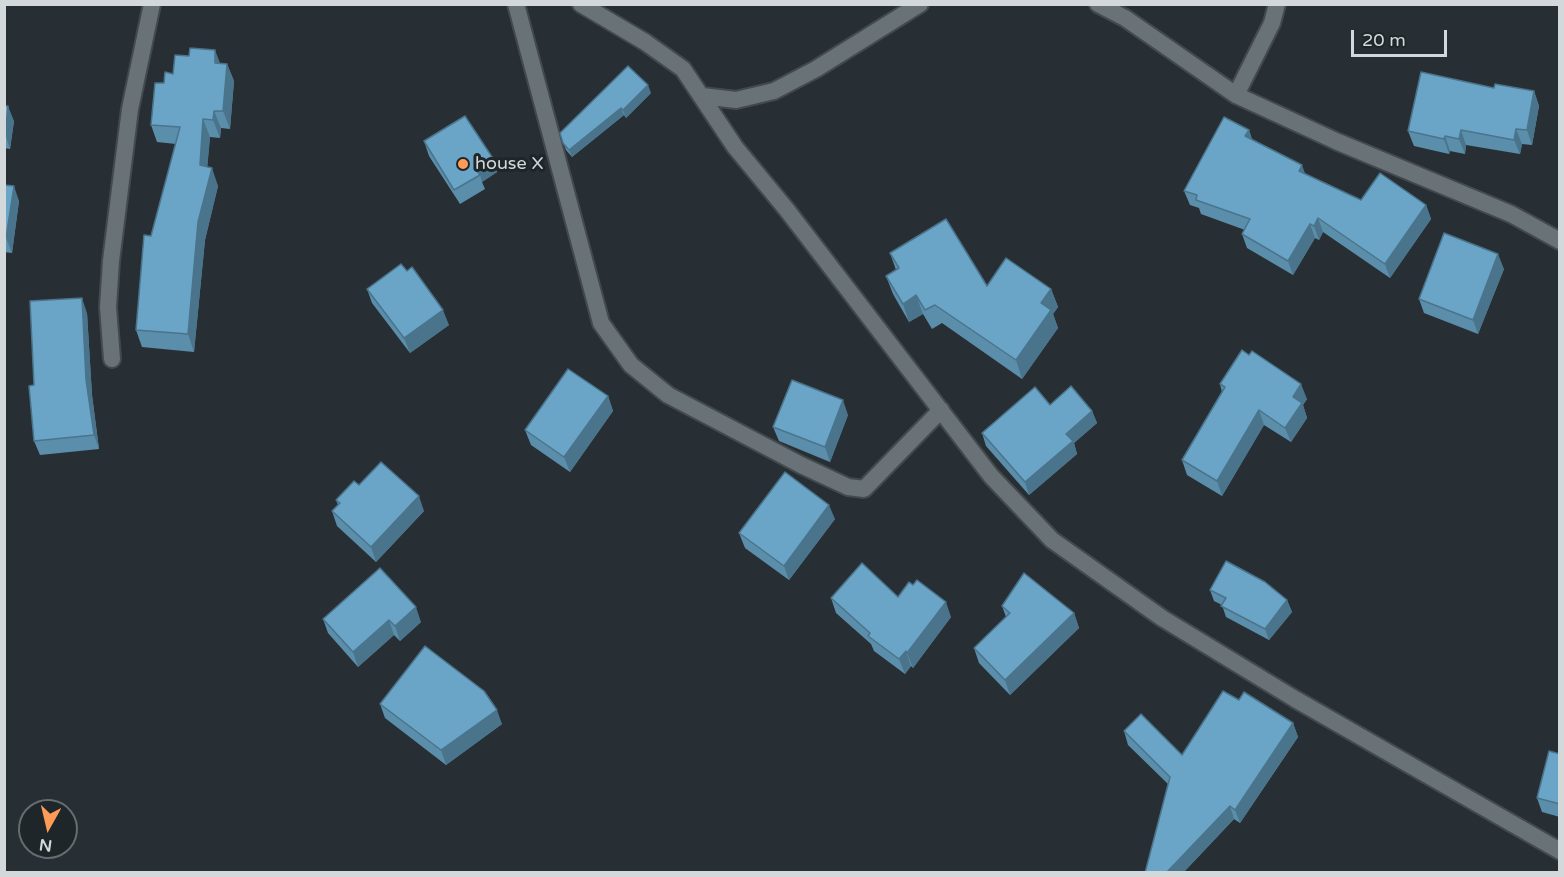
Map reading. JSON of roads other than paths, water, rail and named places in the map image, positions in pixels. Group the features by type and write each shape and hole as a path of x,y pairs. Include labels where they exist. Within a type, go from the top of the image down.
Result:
{"street":[{"path":"112,359 108,307 111,261 130,109 152,4"},
{"path":"516,4 601,323 631,365 668,395 801,465 848,487 864,489 941,410"},
{"path":"580,4 645,42 683,69 735,147 787,210 991,476 1052,540 1162,618 1295,699 1560,851"},
{"path":"702,96 736,100 774,91 816,69 920,4"},
{"path":"1098,4 1125,18 1236,95 1338,142 1511,214 1560,240"},
{"path":"1236,95 1272,23 1277,4"}],"place":[{"name":"house X","path":"463,164"}]}
